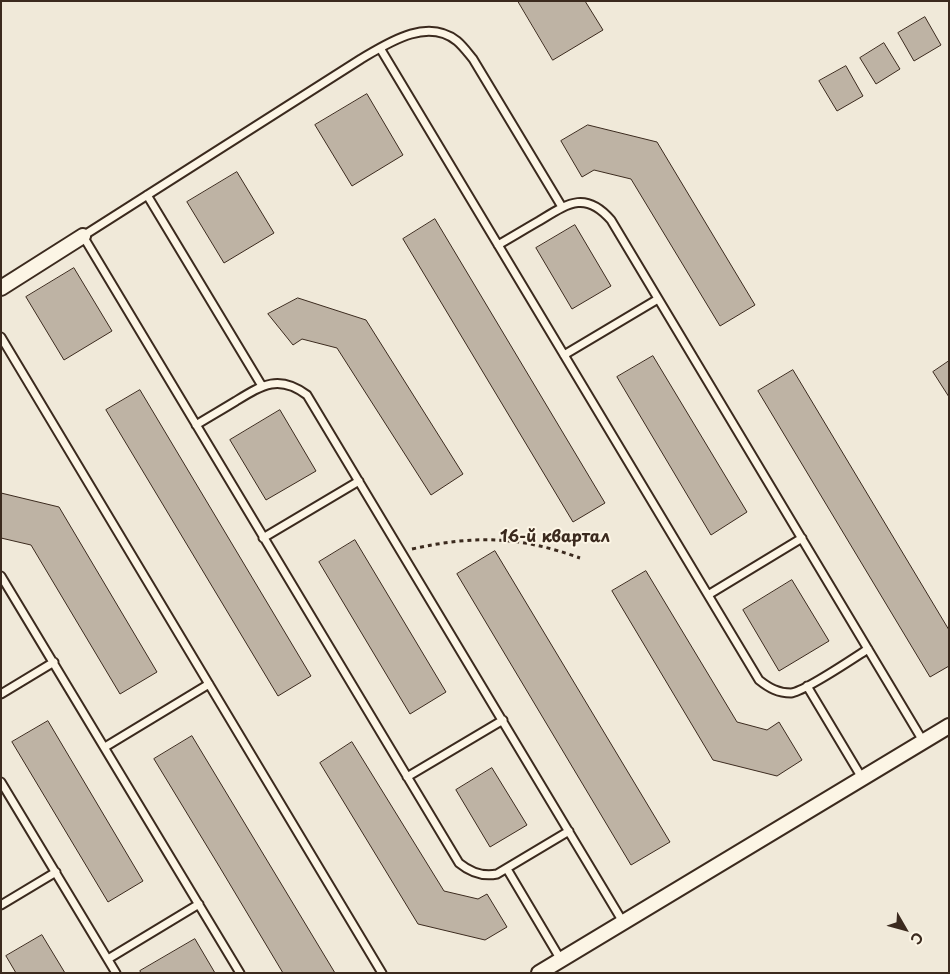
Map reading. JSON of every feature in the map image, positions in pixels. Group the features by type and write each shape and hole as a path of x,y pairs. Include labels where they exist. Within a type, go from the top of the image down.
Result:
{"street":[{"path":"1,288 83,236"},
{"path":"539,973 949,726"}],"lane":[{"path":"562,207 473,59 458,42 448,36 428,31 416,32 380,48 83,236 459,863 466,869 483,875 497,874 569,831"},
{"path":"380,48 760,680 767,686 783,692 797,692 868,649"},
{"path":"148,195 262,386"},
{"path":"498,246 568,204 582,202 594,205 611,220 923,742"},
{"path":"564,356 658,299"},
{"path":"1,337 382,973"},
{"path":"196,425 262,386 282,384 292,386 307,395 624,922"},
{"path":"263,538 359,481"},
{"path":"708,595 802,538"},
{"path":"1,576 240,973"},
{"path":"1,694 54,662"},
{"path":"105,747 209,684"},
{"path":"807,686 862,778"},
{"path":"407,778 502,720"},
{"path":"1,782 116,973"},
{"path":"506,869 561,960"},
{"path":"1,905 56,872"},
{"path":"108,959 199,904"}],"path":[{"path":"402,552 454,541 486,539 524,542 553,548 580,558"}],"building":[{"path":"518,1 585,1 603,30 553,60"},
{"path":"925,17 941,45 914,61 898,33"},
{"path":"884,43 900,69 876,84 860,58"},
{"path":"846,66 863,96 837,111 819,81"},
{"path":"367,94 403,155 352,186 315,125"},
{"path":"588,125 657,142 755,305 720,326 631,179 594,170 582,177 561,141"},
{"path":"237,172 274,233 224,263 187,202"},
{"path":"435,219 605,503 573,522 403,239"},
{"path":"575,225 611,286 572,309 536,248"},
{"path":"74,268 112,331 64,360 26,297"},
{"path":"298,298 366,320 463,474 431,495 337,348 302,339 293,345 268,314"},
{"path":"653,356 747,512 711,535 617,377"},
{"path":"949,361 949,397 933,372"},
{"path":"793,370 949,630 949,666 930,677 758,391"},
{"path":"140,390 311,676 278,696 106,410"},
{"path":"280,410 316,471 266,500 230,440"},
{"path":"1,493 59,507 157,672 120,694 31,545 1,538"},
{"path":"355,540 446,692 410,714 319,562"},
{"path":"495,551 670,842 631,865 457,574"},
{"path":"646,571 737,722 767,730 779,722 802,760 777,776 713,760 612,591"},
{"path":"792,580 829,641 779,671 743,610"},
{"path":"48,721 143,881 108,902 12,742"},
{"path":"192,736 335,973 283,973 154,759"},
{"path":"352,742 444,891 478,899 487,894 507,927 485,940 418,924 320,763"},
{"path":"492,768 527,825 490,847 456,790"},
{"path":"42,935 65,973 16,973 6,956"},
{"path":"195,939 215,973 141,973 140,971"}],"district":[{"name":"16-й квартал","path":"555,538"}]}
